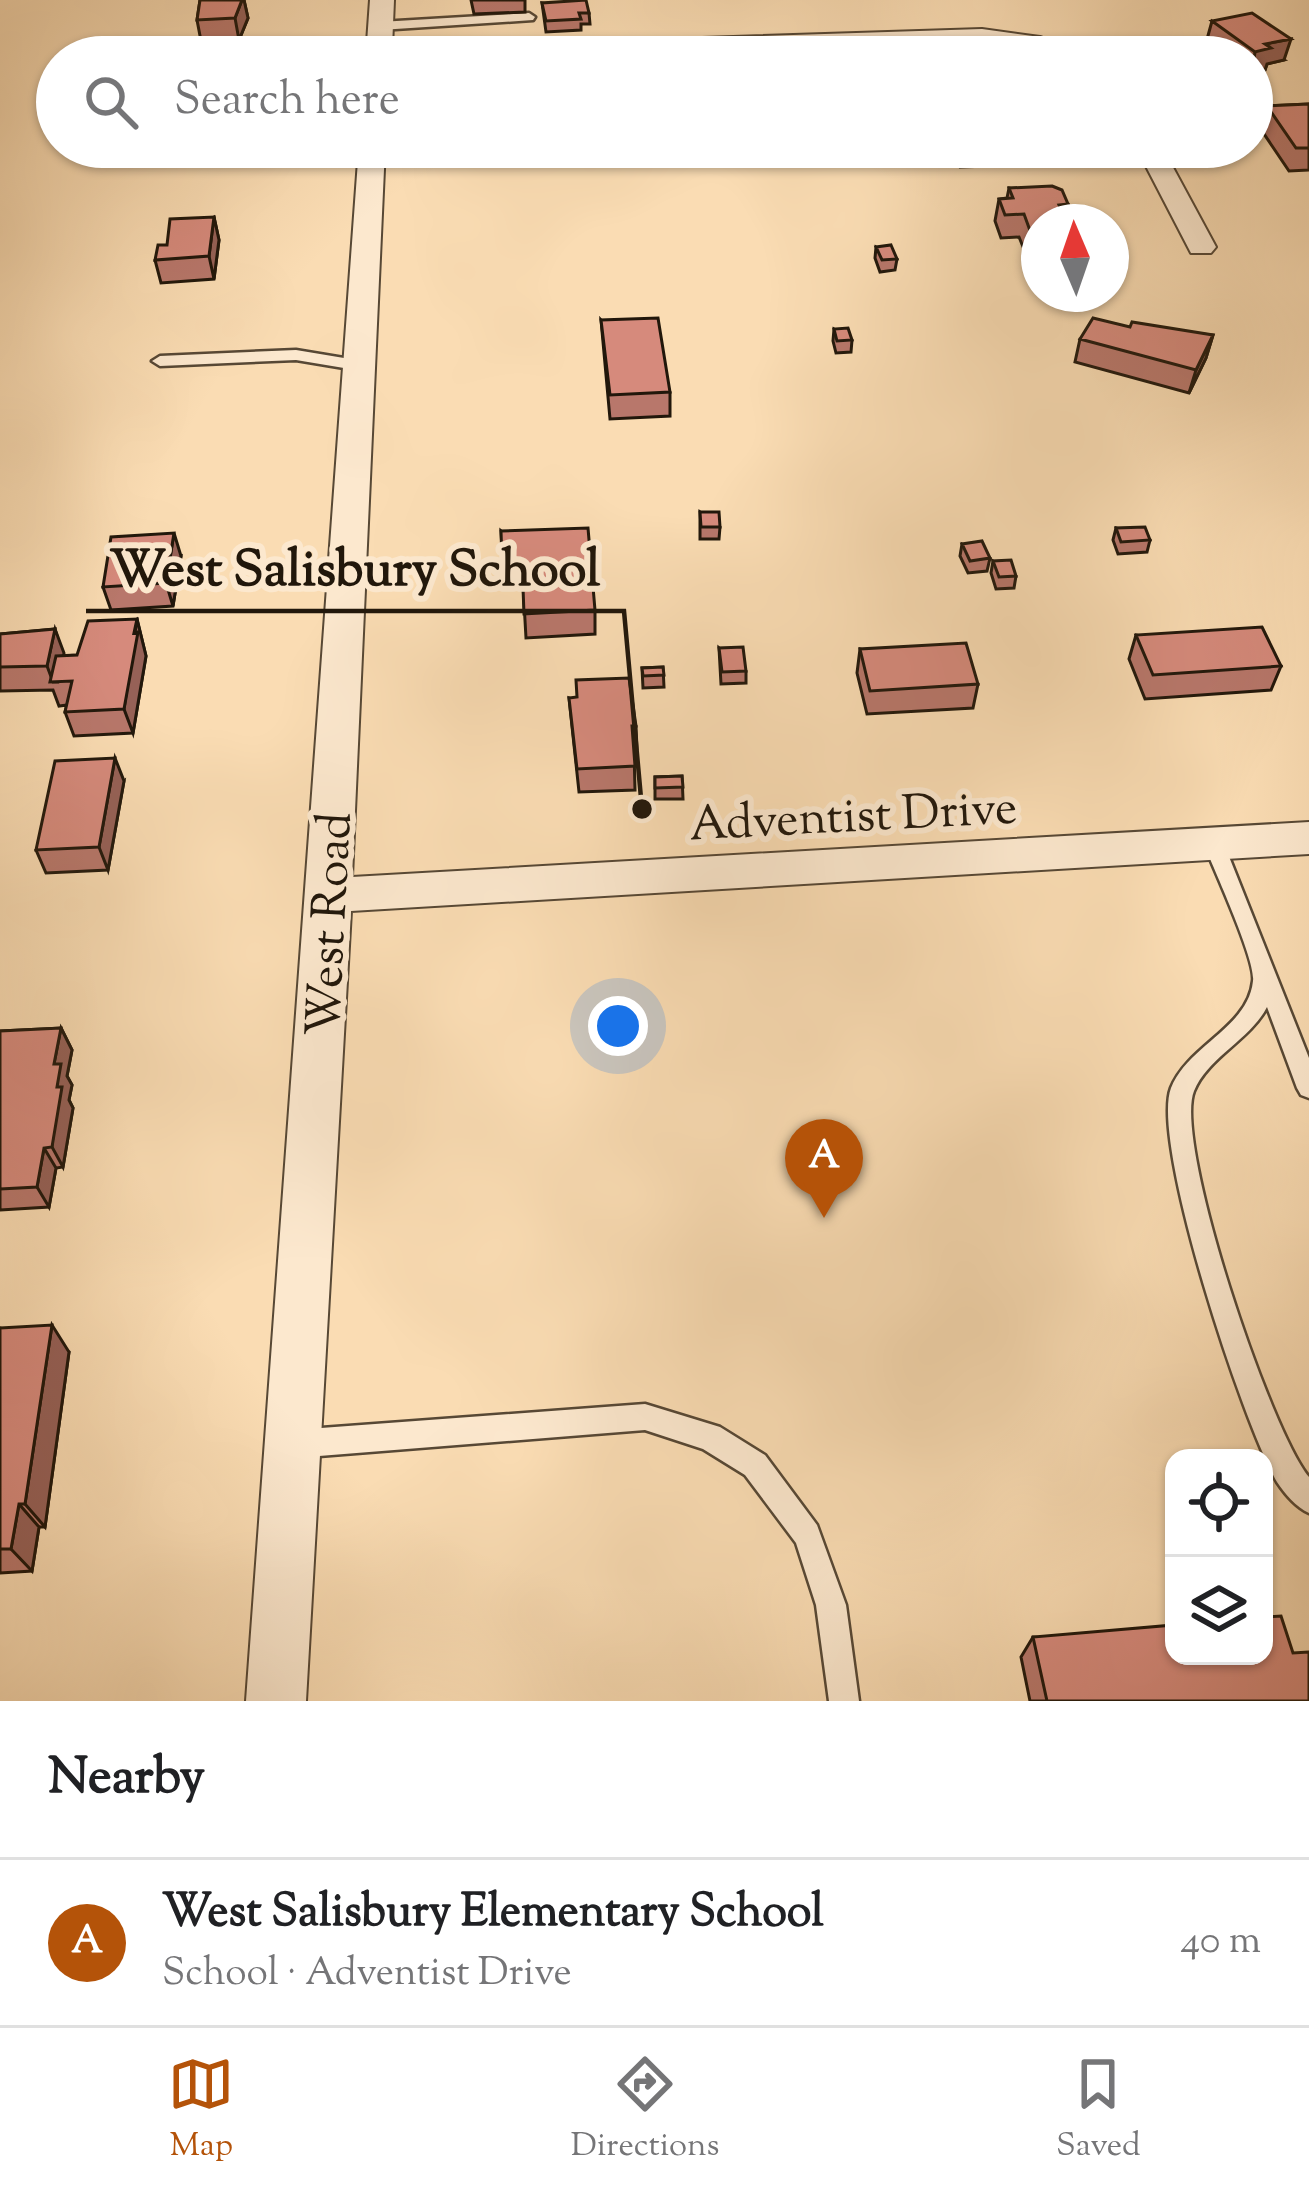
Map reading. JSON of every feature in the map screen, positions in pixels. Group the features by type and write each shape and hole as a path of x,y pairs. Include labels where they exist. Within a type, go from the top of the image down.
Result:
{"street":[{"name":"West Road","path":"276,1701 330,896 370,168"},
{"path":"1160,168 1201,248"},
{"name":"Adventist Drive","path":"330,896 1309,838"}],"lane":[{"path":"381,13 529,17"},
{"path":"160,361 296,356 356,364"},
{"path":"1214,844 1309,1088"},
{"path":"1266,975 1264,997 1251,1018 1195,1072 1180,1094 1177,1121 1187,1176 1268,1434 1288,1474 1309,1499"},
{"path":"294,1444 645,1417 710,1437 755,1466 807,1535 831,1605 844,1701"}],"building":[{"path":"200,0 242,0 235,18 197,20"},
{"path":"586,0 589,13 579,13 581,19 546,21 542,3"},
{"path":"1252,13 1291,39 1273,42 1273,36 1233,36 1212,21"},
{"path":"1309,104 1309,148 1296,148 1273,115 1273,106"},
{"path":"1052,186 1062,190 1068,204 1021,204 1021,214 1005,215 999,199 1013,198 1009,188"},
{"path":"214,217 209,256 155,260 158,245 167,245 170,219"},
{"path":"891,245 897,259 882,260 876,247"},
{"path":"658,318 670,392 610,395 601,320"},
{"path":"1093,318 1130,327 1132,322 1213,335 1196,370 1080,339"},
{"path":"848,328 852,340 837,341 834,329"},
{"path":"700,512 719,512 720,527 701,527"},
{"path":"1145,527 1150,540 1121,542 1116,528"},
{"path":"588,528 595,610 524,614 522,561 502,562 501,531"},
{"path":"174,533 166,583 103,587 111,537"},
{"path":"982,541 990,558 970,561 962,544"},
{"path":"1011,560 1016,576 999,577 993,561"},
{"path":"137,619 124,709 65,712 72,681 50,682 56,656 77,655 88,621"},
{"path":"1262,627 1281,666 1153,675 1136,635"},
{"path":"55,629 47,666 0,667 0,634"},
{"path":"966,643 978,684 870,691 860,649"},
{"path":"743,647 746,671 722,672 719,648"},
{"path":"663,667 664,675 643,676 642,668"},
{"path":"629,678 636,726 632,726 635,766 577,769 569,698 577,697 576,680"},
{"path":"115,758 99,847 36,850 55,761"},
{"path":"682,776 683,787 655,788 655,777"},
{"path":"61,1028 54,1064 61,1064 57,1087 62,1087 52,1147 44,1148 37,1187 0,1189 0,1031"},
{"path":"52,1325 25,1504 19,1504 11,1549 0,1549 0,1328"},
{"path":"1273,1616 1281,1616 1293,1653 1309,1652 1309,1701 1047,1701 1033,1637 1165,1626 1165,1665 1273,1665"}],"place":[{"name":"West Salisbury School","path":"642,809"},
{"name":"West Salisbury Elementary School","path":"824,1218"}]}
